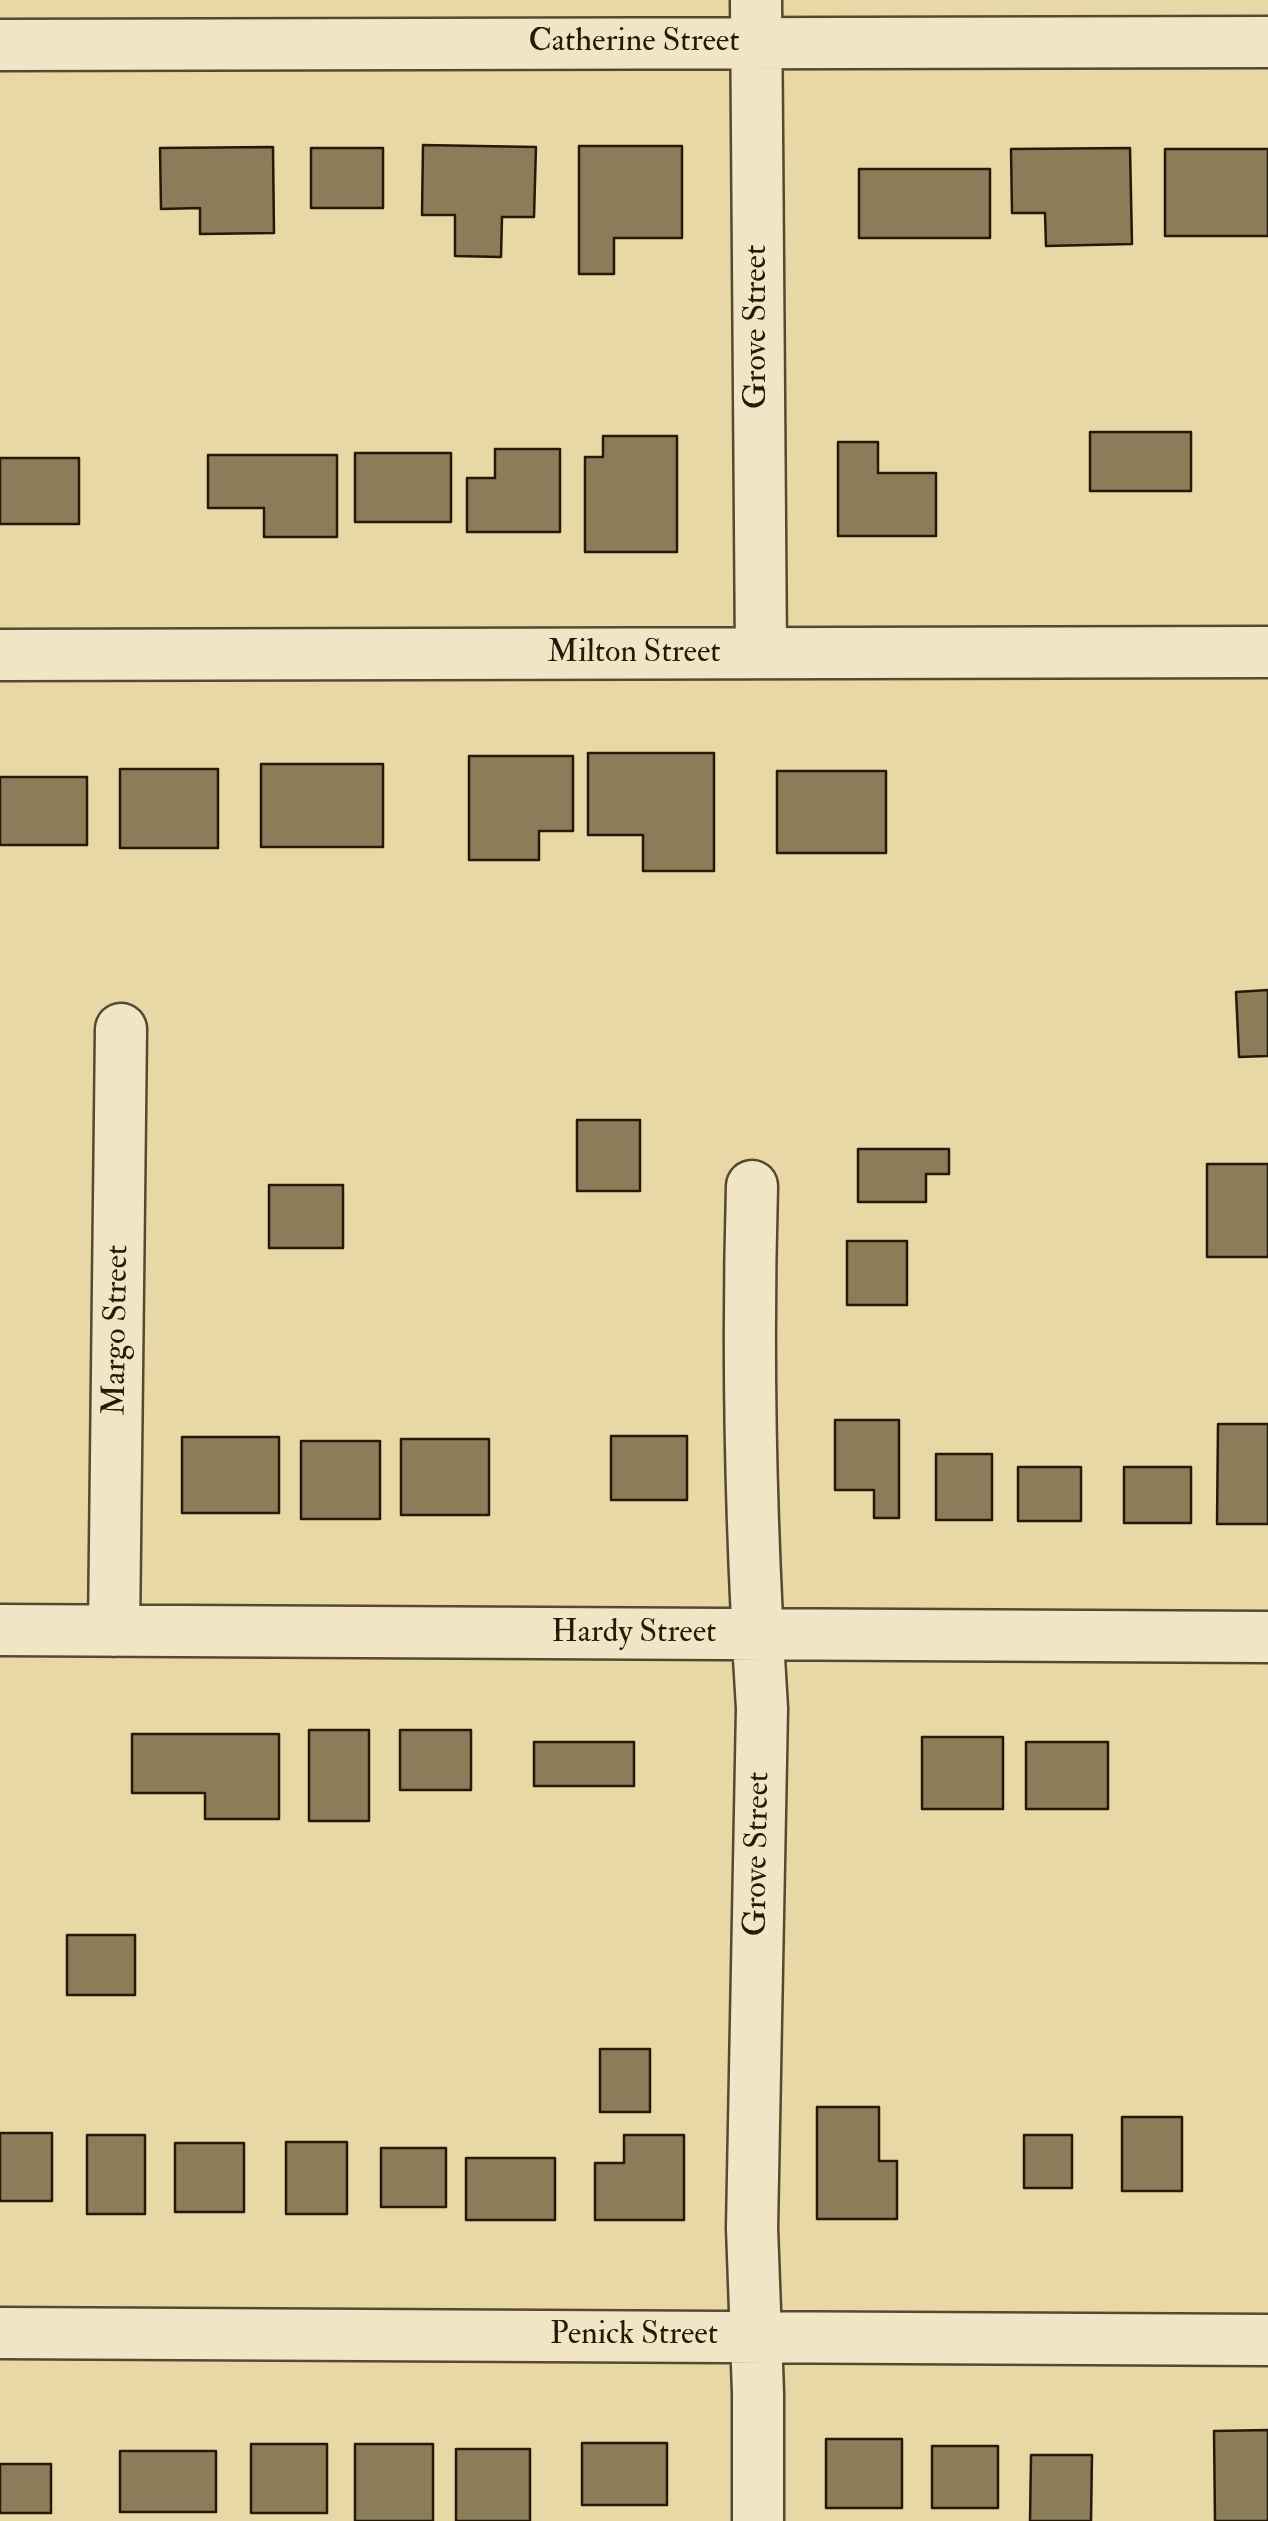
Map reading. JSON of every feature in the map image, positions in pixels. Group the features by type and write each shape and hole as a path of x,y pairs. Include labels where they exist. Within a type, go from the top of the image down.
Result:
{"street":[{"name":"Catherine Street","path":"0,45 756,21 1268,42"},
{"name":"Grove Street","path":"756,21 760,653"},
{"name":"Milton Street","path":"0,656 1268,652"},
{"name":"Margo Street","path":"114,1630 121,1029"},
{"name":"Grove Street","path":"752,1186 749,1299 762,1708 752,2228 758,2521"},
{"name":"Hardy Street","path":"0,1630 1268,1637"},
{"name":"Penick Street","path":"0,2332 1268,2340"}],"building":[{"path":"423,145 536,147 534,217 502,217 501,257 455,256 455,215 422,215"},
{"path":"579,146 682,146 682,238 614,238 614,274 579,274"},
{"path":"273,147 274,233 200,234 200,208 161,209 160,148"},
{"path":"311,148 383,148 383,208 311,208"},
{"path":"1130,148 1132,244 1046,246 1045,213 1012,213 1011,149"},
{"path":"1165,149 1268,149 1268,236 1165,236"},
{"path":"859,169 990,169 990,238 859,238"},
{"path":"1090,432 1191,432 1191,491 1090,491"},
{"path":"603,436 677,436 677,552 585,552 585,457 603,457"},
{"path":"838,442 878,442 878,473 936,473 936,536 838,536"},
{"path":"495,449 560,449 560,532 467,532 467,478 495,478"},
{"path":"355,453 451,453 451,522 355,522"},
{"path":"208,455 337,455 337,537 264,537 264,508 208,508"},
{"path":"0,458 79,458 79,524 0,524"},
{"path":"588,753 714,753 714,871 643,871 643,835 588,835"},
{"path":"469,756 573,756 573,831 539,831 539,860 469,860"},
{"path":"261,764 383,764 383,847 261,847"},
{"path":"120,769 218,769 218,848 120,848"},
{"path":"777,771 886,771 886,853 777,853"},
{"path":"0,777 87,777 87,845 0,845"},
{"path":"1268,990 1268,1056 1239,1057 1236,992"},
{"path":"577,1120 640,1120 640,1191 577,1191"},
{"path":"858,1149 949,1149 949,1174 926,1174 926,1202 858,1202"},
{"path":"1207,1164 1268,1164 1268,1257 1207,1257"},
{"path":"269,1185 343,1185 343,1248 269,1248"},
{"path":"847,1241 907,1241 907,1305 847,1305"},
{"path":"835,1420 899,1420 899,1518 874,1518 874,1490 835,1490"},
{"path":"1218,1424 1268,1424 1268,1524 1217,1524"},
{"path":"611,1436 687,1436 687,1500 611,1500"},
{"path":"182,1437 279,1437 279,1513 182,1513"},
{"path":"401,1439 489,1439 489,1515 401,1515"},
{"path":"301,1441 380,1441 380,1519 301,1519"},
{"path":"936,1454 992,1454 992,1520 936,1520"},
{"path":"1018,1467 1081,1467 1081,1521 1018,1521"},
{"path":"1124,1467 1191,1467 1191,1523 1124,1523"},
{"path":"309,1730 369,1730 369,1821 309,1821"},
{"path":"400,1730 471,1730 471,1790 400,1790"},
{"path":"132,1734 279,1734 279,1819 205,1819 205,1793 132,1793"},
{"path":"922,1737 1003,1737 1003,1809 922,1809"},
{"path":"534,1742 634,1742 634,1786 534,1786"},
{"path":"1026,1742 1108,1742 1108,1809 1026,1809"},
{"path":"67,1935 135,1935 135,1995 67,1995"},
{"path":"600,2049 650,2049 650,2112 600,2112"},
{"path":"817,2107 879,2107 879,2161 897,2161 897,2219 817,2219"},
{"path":"1122,2117 1182,2117 1182,2191 1122,2191"},
{"path":"0,2133 52,2133 52,2201 0,2201"},
{"path":"87,2135 145,2135 145,2214 87,2214"},
{"path":"624,2135 684,2135 684,2220 595,2220 595,2163 624,2163"},
{"path":"1024,2135 1072,2135 1072,2188 1024,2188"},
{"path":"286,2142 347,2142 347,2214 286,2214"},
{"path":"175,2143 244,2143 244,2212 175,2212"},
{"path":"381,2148 446,2148 446,2207 381,2207"},
{"path":"466,2158 555,2158 555,2220 466,2220"},
{"path":"1268,2430 1268,2521 1215,2521 1214,2431"},
{"path":"826,2439 902,2439 902,2508 826,2508"},
{"path":"582,2443 667,2443 667,2505 582,2505"},
{"path":"251,2444 327,2444 327,2513 251,2513"},
{"path":"355,2444 433,2444 433,2521 355,2521"},
{"path":"932,2446 998,2446 998,2508 932,2508"},
{"path":"456,2449 530,2449 530,2521 456,2521"},
{"path":"120,2451 216,2451 216,2512 120,2512"},
{"path":"1031,2455 1092,2455 1091,2521 1030,2521"},
{"path":"0,2464 51,2464 51,2513 0,2513"}]}
